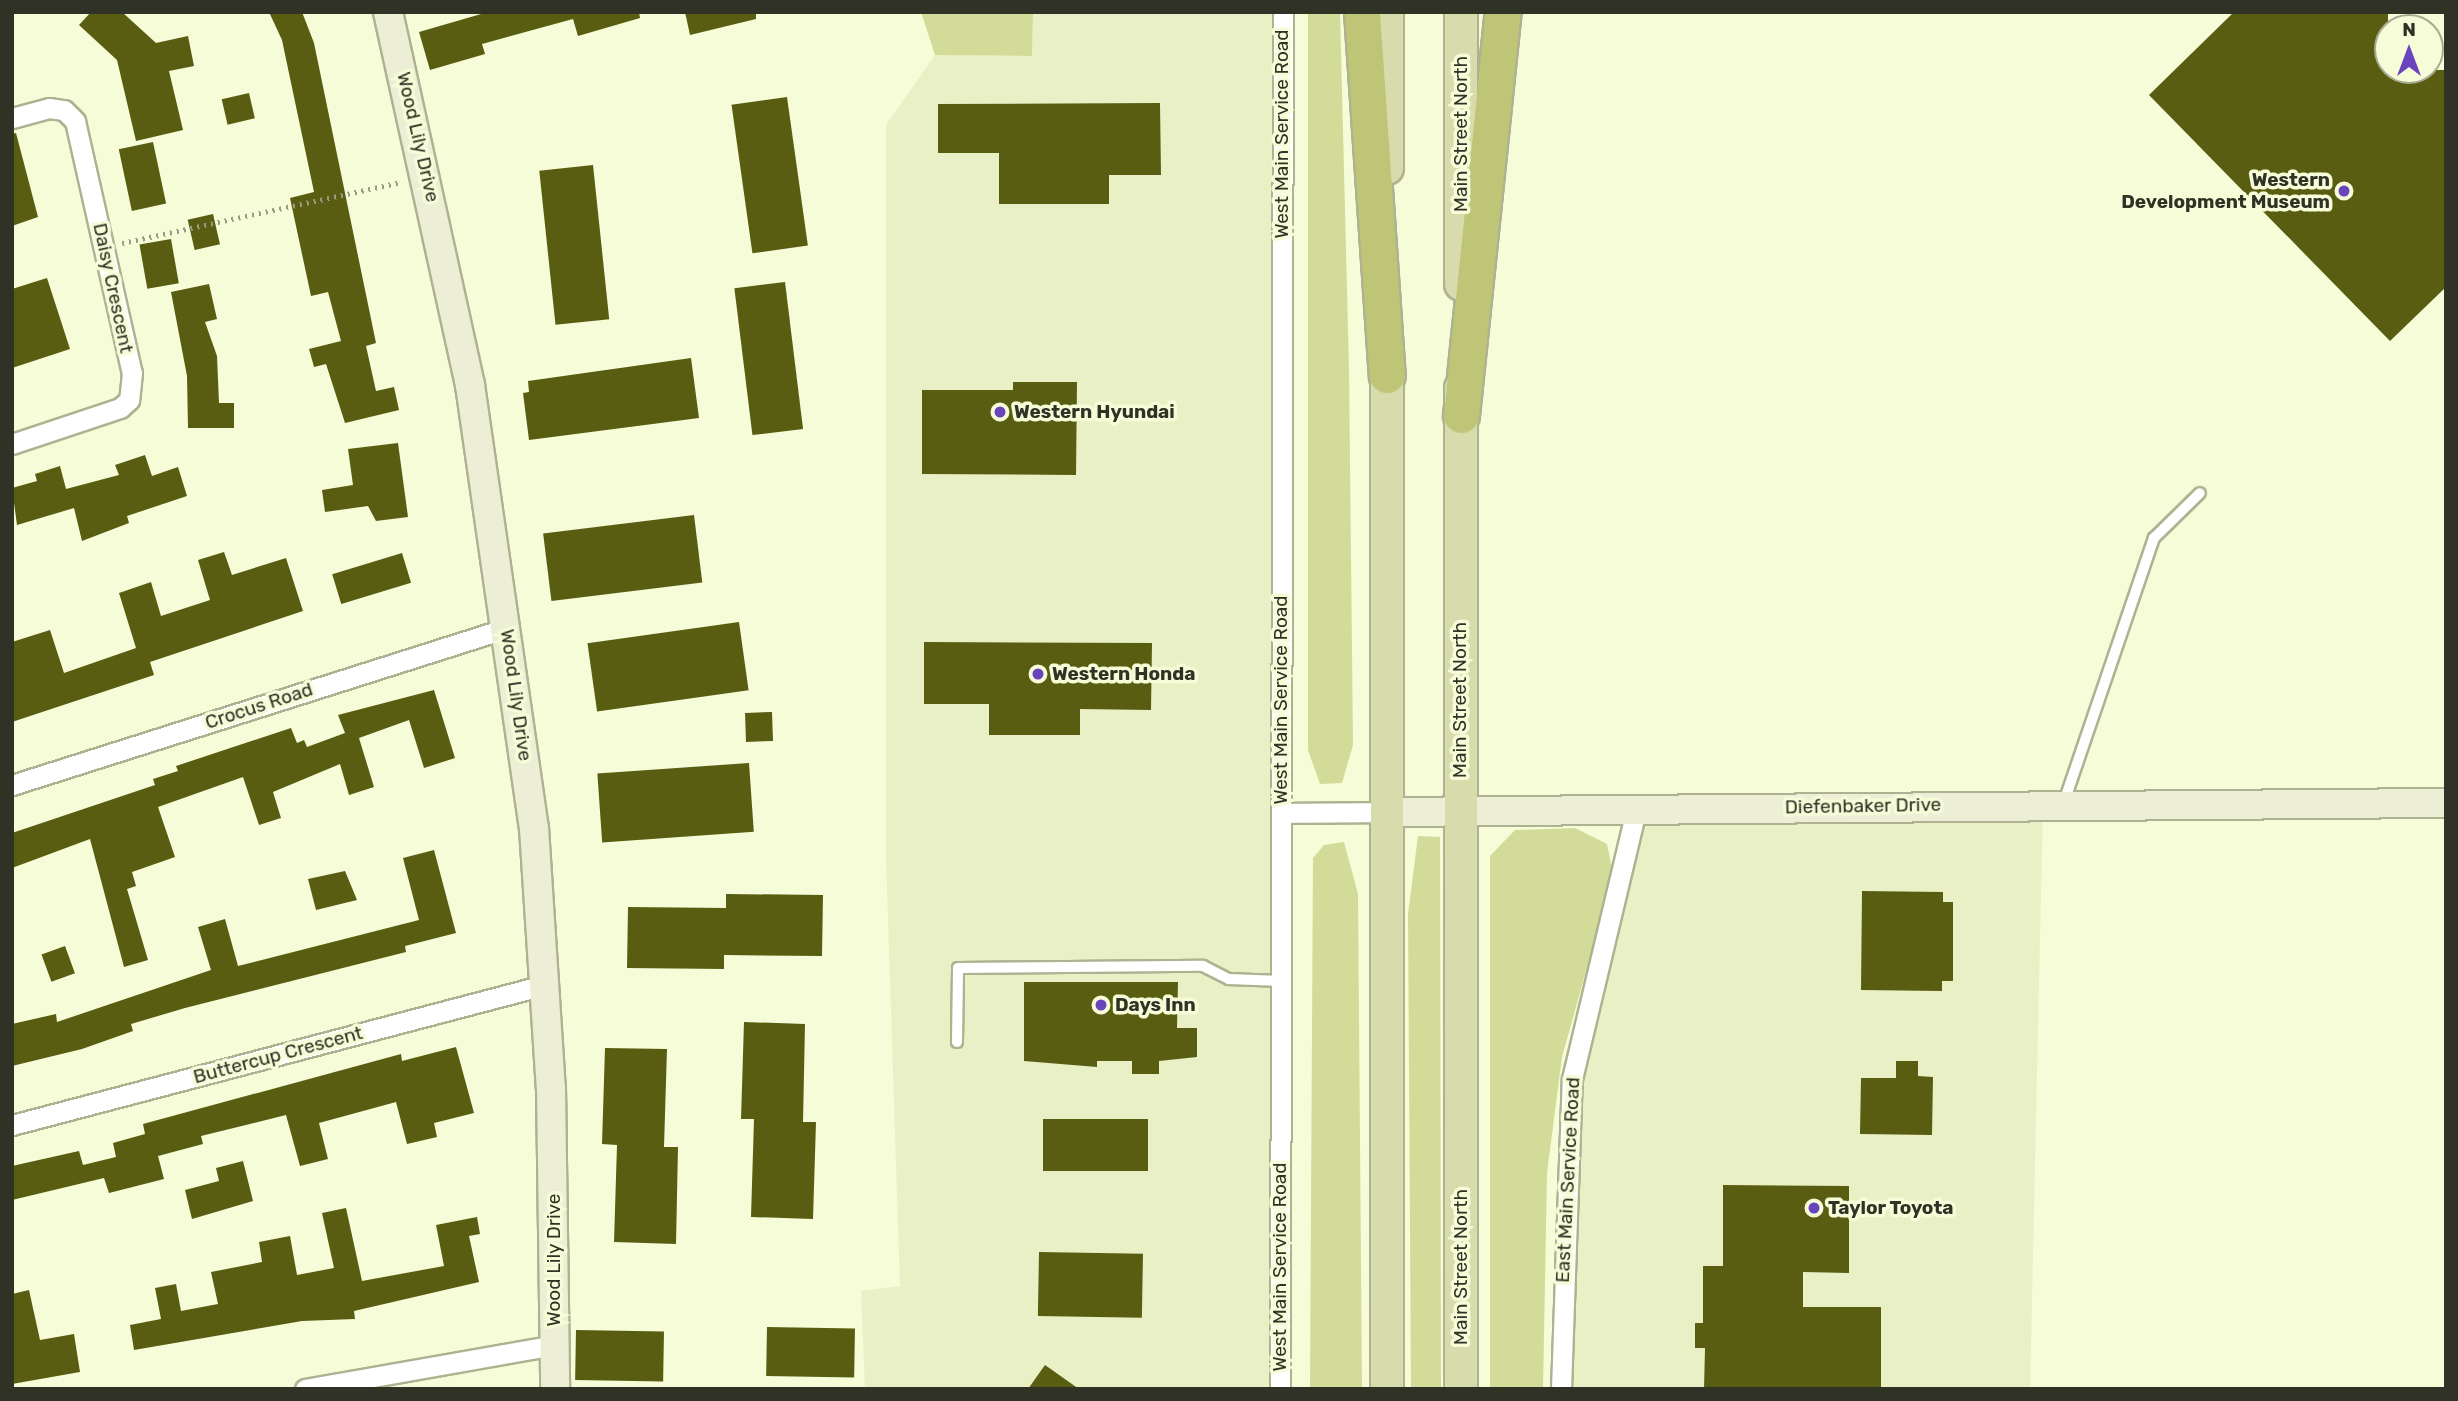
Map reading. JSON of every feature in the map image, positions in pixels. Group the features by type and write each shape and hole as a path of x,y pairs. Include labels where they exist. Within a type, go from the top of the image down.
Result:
{"highway":[{"path":"1362,12 1387,375"},
{"path":"1461,415 1503,12"}],"main road":[{"path":"1387,12 1387,1389"},
{"name":"Main Street North","path":"1461,12 1461,1389"}],"street":[{"name":"Wood Lily Drive","path":"388,12 428,176 470,385 534,828 544,985 555,1389"},
{"name":"West Main Service Road","path":"1280,1389 1283,12"},
{"name":"Daisy Crescent","path":"12,118 49,108 75,121 132,373 129,400 110,413 12,444"},
{"name":"Crocus Road","path":"12,785 507,628"},
{"name":"Diefenbaker Drive","path":"1281,813 2446,803"},
{"name":"East Main Service Road","path":"1561,1389 1572,1079 1636,810"},
{"name":"Buttercup Crescent","path":"12,1125 544,985"},
{"path":"305,1389 555,1345"}],"lane":[{"path":"2063,805 2154,538 2200,493"},
{"path":"957,1042 958,968 1203,967 1229,979 1281,981"}],"path":[{"path":"104,246 428,176"}],"shaded area":[{"path":"921,12 1043,12 1033,14 1032,56 935,55"},
{"path":"1283,12 1280,1389 865,1389 861,1291 900,1286 886,857 886,125 935,55 1032,56 1033,13"},
{"path":"1308,12 1340,12 1349,369 1353,745 1342,783 1320,784 1308,750"},
{"path":"2043,803 2030,1389 1561,1389 1572,1079 1636,810"},
{"path":"1575,828 1607,844 1613,874 1562,1057 1547,1173 1543,1389 1490,1389 1490,856 1515,830"},
{"path":"1418,836 1440,837 1441,1389 1411,1389 1408,914"},
{"path":"1344,842 1358,894 1362,1389 1310,1389 1313,858 1324,845"}],"building":[{"path":"91,12 122,12 156,43 188,36 194,66 169,71 183,130 136,141 117,60 79,25"},
{"path":"269,12 302,12 314,43 376,343 366,346 376,391 394,387 399,410 345,423 326,364 314,367 309,349 341,341 328,292 311,296 290,198 314,192 282,40"},
{"path":"488,12 639,12 640,18 578,36 573,19 482,44 485,54 430,70 419,32"},
{"path":"685,12 756,12 756,19 690,35"},
{"name":"Western Development Museum","path":"2234,12 2388,12 2374,14 2374,84 2444,84 2446,70 2446,287 2390,341 2149,95"},
{"path":"249,93 255,118 228,125 222,99"},
{"path":"787,97 808,246 752,253 732,105"},
{"path":"1160,103 1161,175 1109,175 1109,204 999,204 999,153 938,153 938,104"},
{"path":"16,133 38,217 12,226 12,134"},
{"path":"153,142 166,204 132,211 119,149"},
{"path":"593,165 609,319 555,325 539,171"},
{"path":"213,214 220,244 195,250 188,220"},
{"path":"171,239 179,283 147,289 139,245"},
{"path":"47,278 70,349 12,368 12,289"},
{"path":"785,282 803,429 752,435 734,288"},
{"path":"209,284 217,319 205,322 217,356 219,403 234,403 234,428 188,428 187,376 171,292"},
{"path":"691,358 699,418 529,440 523,393 529,392 528,381"},
{"name":"Western Hyundai","path":"1013,382 1077,382 1076,475 922,474 922,390 1013,390"},
{"path":"398,443 408,517 376,521 368,506 325,512 322,490 353,485 348,449"},
{"path":"145,455 152,476 178,467 187,496 127,516 129,523 82,541 74,508 17,525 12,488 37,481 35,474 60,466 66,489 119,475 115,465"},
{"path":"694,515 702,582 551,601 543,534"},
{"path":"224,552 232,575 286,558 303,611 150,662 154,675 12,722 12,642 50,630 64,673 136,648 119,593 151,582 161,616 210,600 198,560"},
{"path":"402,553 411,583 341,604 332,574"},
{"path":"739,622 749,690 597,712 587,643"},
{"name":"Western Honda","path":"924,642 1152,643 1151,710 1080,709 1080,735 989,735 989,704 924,704"},
{"path":"434,690 455,758 424,768 409,720 359,738 374,787 349,795 340,764 273,792 281,818 259,825 243,777 158,807 175,857 132,872 136,886 127,889 148,960 124,967 90,839 12,868 12,833 155,785 153,779 178,771 176,766 291,728 297,743 304,740 307,747 345,733 338,715"},
{"path":"772,712 773,741 746,742 745,713"},
{"path":"749,763 754,832 602,842 597,774"},
{"path":"434,850 456,933 405,946 406,952 131,1024 133,1031 82,1049 12,1066 12,1024 56,1014 57,1022 211,970 198,927 225,919 238,966 419,920 403,858"},
{"path":"345,871 357,900 316,910 308,879"},
{"path":"1862,891 1943,892 1943,902 1953,902 1953,981 1942,981 1942,991 1861,990"},
{"path":"726,894 823,895 822,956 724,955 724,969 627,968 628,907 726,908"},
{"path":"65,946 75,973 51,982 42,955"},
{"name":"Days Inn","path":"1024,982 1178,982 1177,1028 1197,1028 1197,1057 1159,1061 1159,1074 1132,1074 1132,1061 1097,1061 1097,1067 1024,1061"},
{"path":"744,1022 805,1024 803,1122 816,1122 813,1219 751,1217 754,1119 741,1119"},
{"path":"456,1047 474,1113 434,1123 437,1137 407,1144 396,1102 319,1123 328,1159 300,1166 286,1115 201,1136 203,1144 158,1156 164,1179 109,1193 104,1178 12,1200 12,1166 79,1151 83,1165 116,1157 113,1143 145,1134 143,1124 401,1054 402,1061"},
{"path":"605,1048 667,1049 664,1147 678,1147 676,1244 614,1242 617,1145 602,1144"},
{"path":"1896,1061 1918,1061 1918,1076 1933,1077 1932,1135 1860,1134 1861,1078 1896,1078"},
{"path":"1043,1119 1148,1119 1148,1171 1043,1171"},
{"path":"243,1161 253,1201 192,1219 185,1190 219,1181 216,1168"},
{"path":"1723,1185 1849,1186 1849,1273 1803,1272 1803,1307 1881,1307 1881,1389 1704,1389 1705,1348 1695,1348 1695,1323 1703,1323 1703,1266 1723,1266"},
{"path":"346,1208 362,1281 444,1266 436,1225 477,1217 480,1234 469,1236 479,1282 354,1311 355,1319 302,1321 134,1350 130,1325 161,1319 155,1288 176,1284 181,1311 218,1304 211,1272 262,1262 259,1242 290,1236 297,1275 334,1268 322,1213"},
{"path":"1039,1252 1143,1254 1142,1318 1038,1316"},
{"path":"29,1290 40,1340 74,1334 80,1372 12,1384 12,1294"},
{"path":"767,1327 855,1329 854,1378 766,1376"},
{"path":"576,1330 664,1332 663,1382 575,1380"},
{"path":"1045,1365 1079,1389 1028,1389"}],"place":[{"name":"Western Development Museum","path":"2344,191"},
{"name":"Western Hyundai","path":"1000,412"},
{"name":"Western Honda","path":"1038,674"},
{"name":"Days Inn","path":"1101,1005"},
{"name":"Taylor Toyota","path":"1814,1208"}]}
